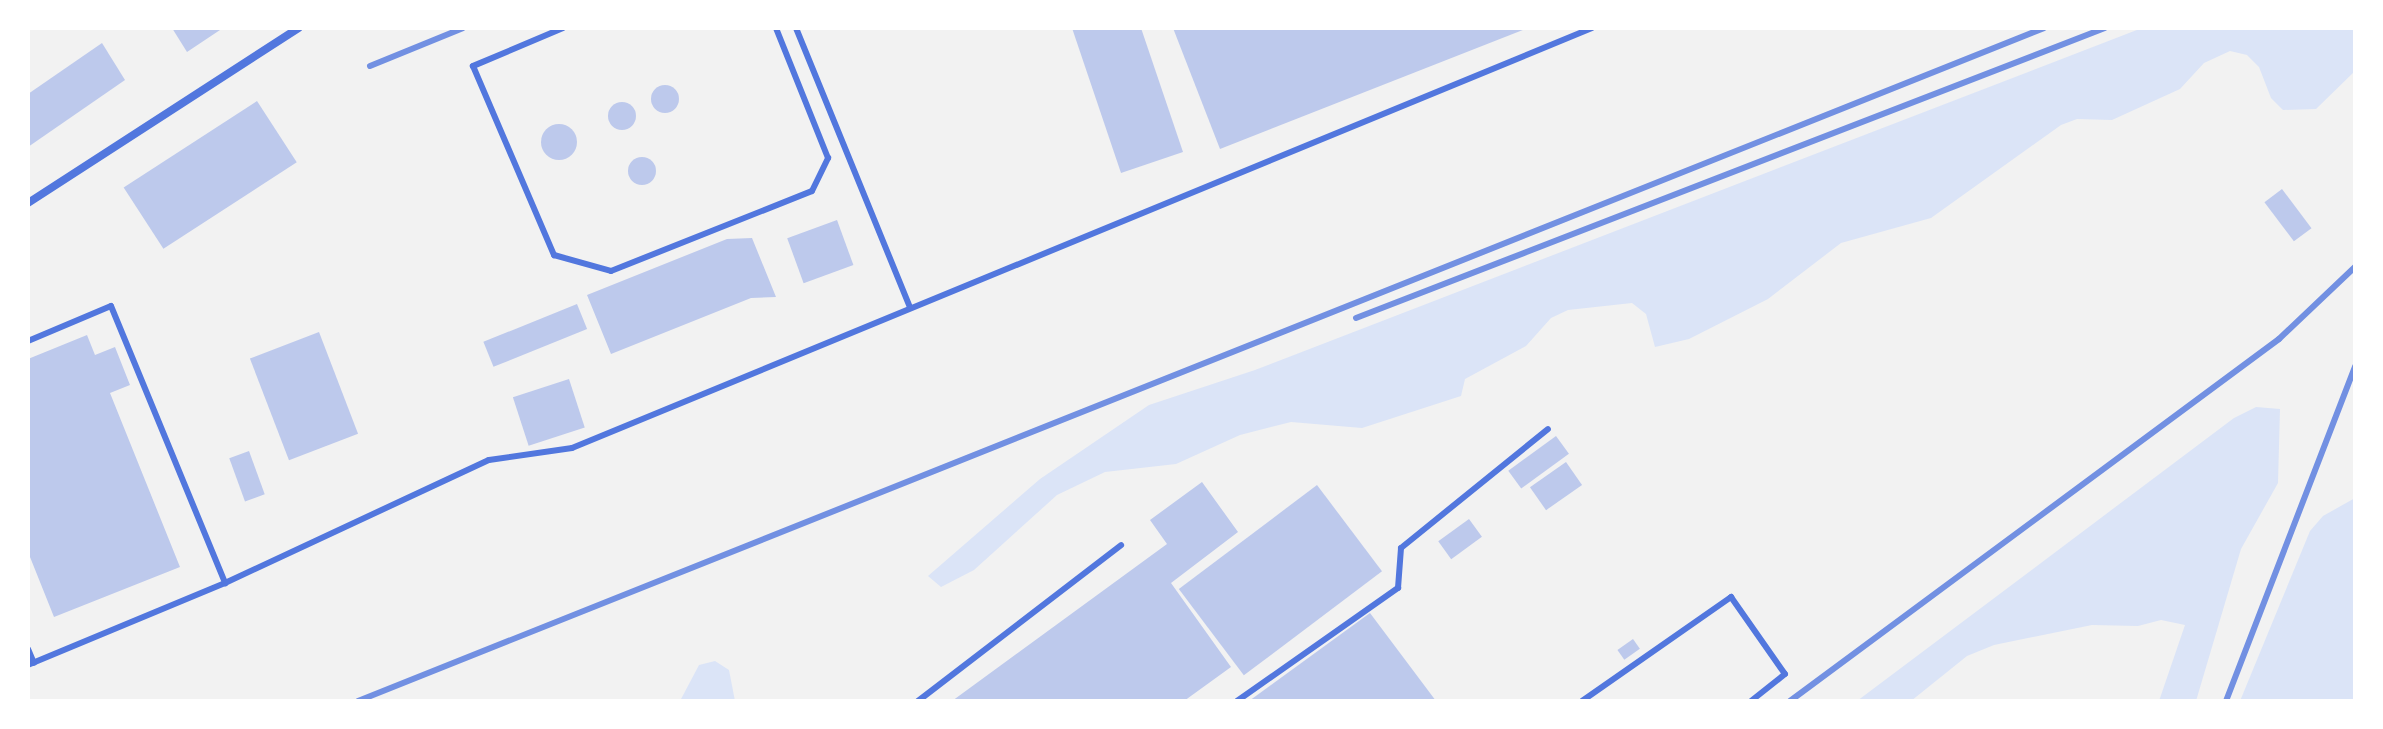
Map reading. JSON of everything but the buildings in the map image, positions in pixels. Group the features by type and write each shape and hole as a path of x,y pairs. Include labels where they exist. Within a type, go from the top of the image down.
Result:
{"street":[{"path":"28,203 296,29"}],"lane":[{"path":"563,28 473,66 554,255 611,271 812,191 828,158 776,28"},
{"path":"796,28 910,308"},
{"path":"28,649 31,664 225,583 489,460 572,448 1592,28"},
{"path":"28,341 111,306 225,583"},
{"path":"1237,701 1398,588 1401,548 1548,429"},
{"path":"918,701 1121,545"},
{"path":"1582,701 1731,597 1785,674 1751,701"}],"shaded area":[{"path":"2142,28 2355,28 2355,71 2316,109 2283,110 2271,98 2259,67 2247,55 2230,51 2204,63 2180,89 2112,120 2077,119 2061,125 1931,218 1841,243 1768,299 1689,339 1655,347 1646,314 1632,303 1568,310 1551,318 1526,346 1465,379 1461,396 1362,428 1291,422 1240,435 1176,464 1105,472 1057,495 974,570 941,587 928,576 1040,479 1149,405 1255,370"},
{"path":"2256,407 2280,409 2278,483 2241,549 2196,701 2159,701 2185,625 2161,620 2138,626 2092,625 1994,645 1967,656 1911,701 1857,701 2234,418"},
{"path":"2355,498 2355,701 2240,701 2310,531 2323,516"},
{"path":"715,661 729,670 735,701 680,701 699,665"}],"railway":[{"path":"370,66 463,28"},
{"path":"358,701 2044,28"},
{"path":"1356,318 2105,28"},
{"path":"1790,701 2279,339 2355,267"},
{"path":"2226,701 2355,366"}]}
